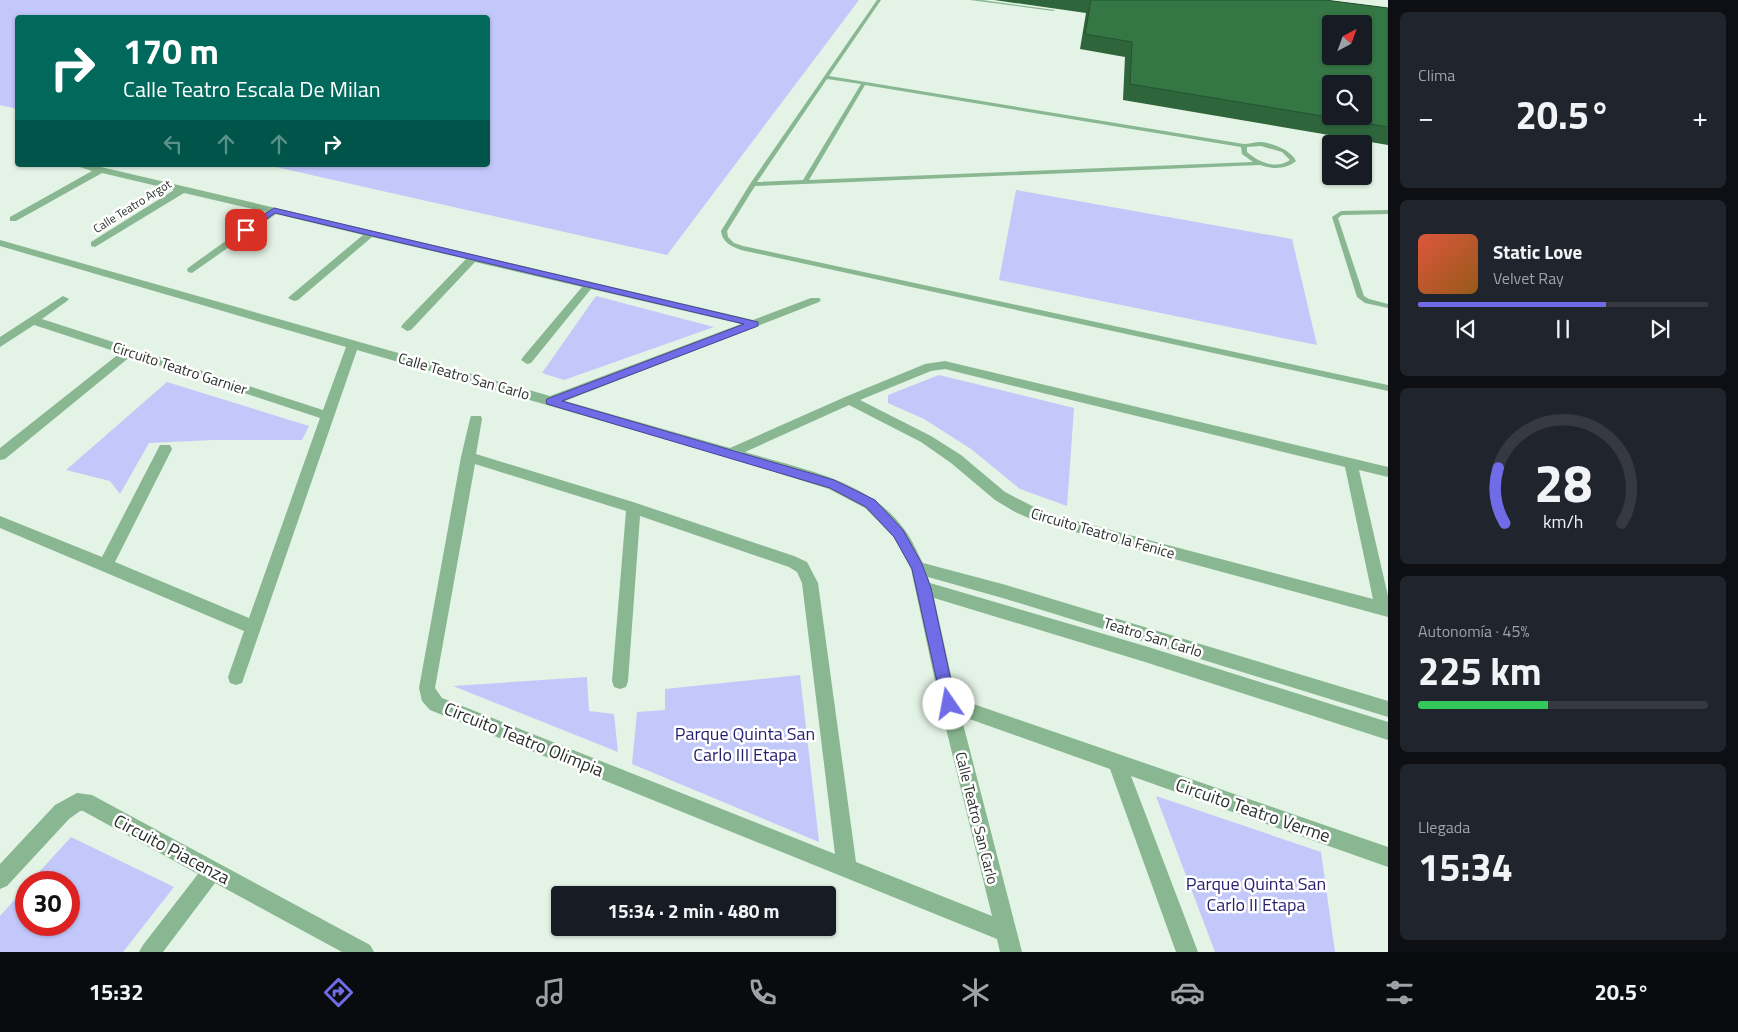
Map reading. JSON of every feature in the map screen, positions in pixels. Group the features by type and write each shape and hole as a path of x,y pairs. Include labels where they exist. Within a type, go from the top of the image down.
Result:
{"street":[{"path":"87,167 755,324"},
{"path":"13,219 101,170"},
{"name":"Calle Teatro Argot","path":"95,244 183,189"},
{"path":"192,270 274,210"},
{"path":"294,298 370,234"},
{"name":"Calle Teatro San Carlo","path":"0,243 731,454 834,485 870,504 899,533 918,568 949,704 1011,952"},
{"path":"406,327 474,257"},
{"path":"527,360 589,284"},
{"path":"0,342 63,299"},
{"path":"551,401 815,300"},
{"name":"Circuito Teatro Garnier","path":"32,320 328,416"},
{"path":"236,677 353,344"},
{"path":"0,456 130,351"},
{"path":"731,454 849,400 929,367 945,365 1388,472"},
{"name":"Circuito Teatro la Fenice","path":"849,400 926,439 956,459 1000,496 1020,508 1043,518 1385,610 1351,463"},
{"name":"Circuito Teatro Olimpia","path":"476,419 428,688 431,699 436,704 1006,932"},
{"path":"106,564 165,449"},
{"path":"468,457 633,508 794,562 802,567 810,583 848,868"},
{"path":"620,681 633,508"},
{"path":"0,522 106,564 252,627"},
{"name":"Teatro San Carlo","path":"918,568 1015,595 1388,709"},
{"name":"Teatro San Carlo","path":"924,588 1145,654 1388,732"},
{"name":"Circuito Teatro Verme","path":"949,704 1388,857"},
{"path":"1117,763 1187,952"},
{"name":"Circuito Piacenza","path":"0,879 62,812 77,802 85,802 363,952"},
{"path":"150,952 213,870"}],"lane":[{"path":"879,0 753,184 724,231 725,238 741,248 1388,388"},
{"path":"972,0 1054,10"},
{"path":"753,184 1260,163 1285,166 1290,164 1292,158 1284,151 1269,146 1254,144 1244,146 825,77"},
{"path":"805,181 864,83"},
{"path":"1244,146 1244,153 1260,163"},
{"path":"1388,212 1341,213 1335,217 1361,297 1367,301 1388,306"}],"green space":[{"path":"0,0 859,0 667,255 276,167 490,167 490,15 15,15 15,109 0,105"},
{"path":"1016,190 1292,239 1317,345 999,280"},
{"path":"596,296 714,327 564,380 542,373"},
{"path":"939,375 1074,408 1067,506 1020,489 971,449 924,419 888,403 888,395"},
{"path":"167,382 309,426 302,440 213,440 149,443 120,494 110,481 66,470"},
{"name":"Parque Quinta San Carlo III Etapa","path":"800,675 819,842 632,764 637,712 665,710 665,689"},
{"path":"587,677 589,711 614,714 618,752 453,686"},
{"name":"Parque Quinta San Carlo II Etapa","path":"1156,796 1321,852 1335,952 1215,952"},
{"path":"71,837 174,887 123,952 0,952 0,916 15,899 15,936 80,936 80,871 40,871"}],"building":[{"path":"1091,0 1325,0 1388,8 1388,127 1372,124 1372,75 1322,75 1322,116 1130,84 1132,42 1085,34"}],"route":[{"path":"246,230 274,210 755,324 551,401 834,485 870,504 899,533 918,568 949,704"}]}
